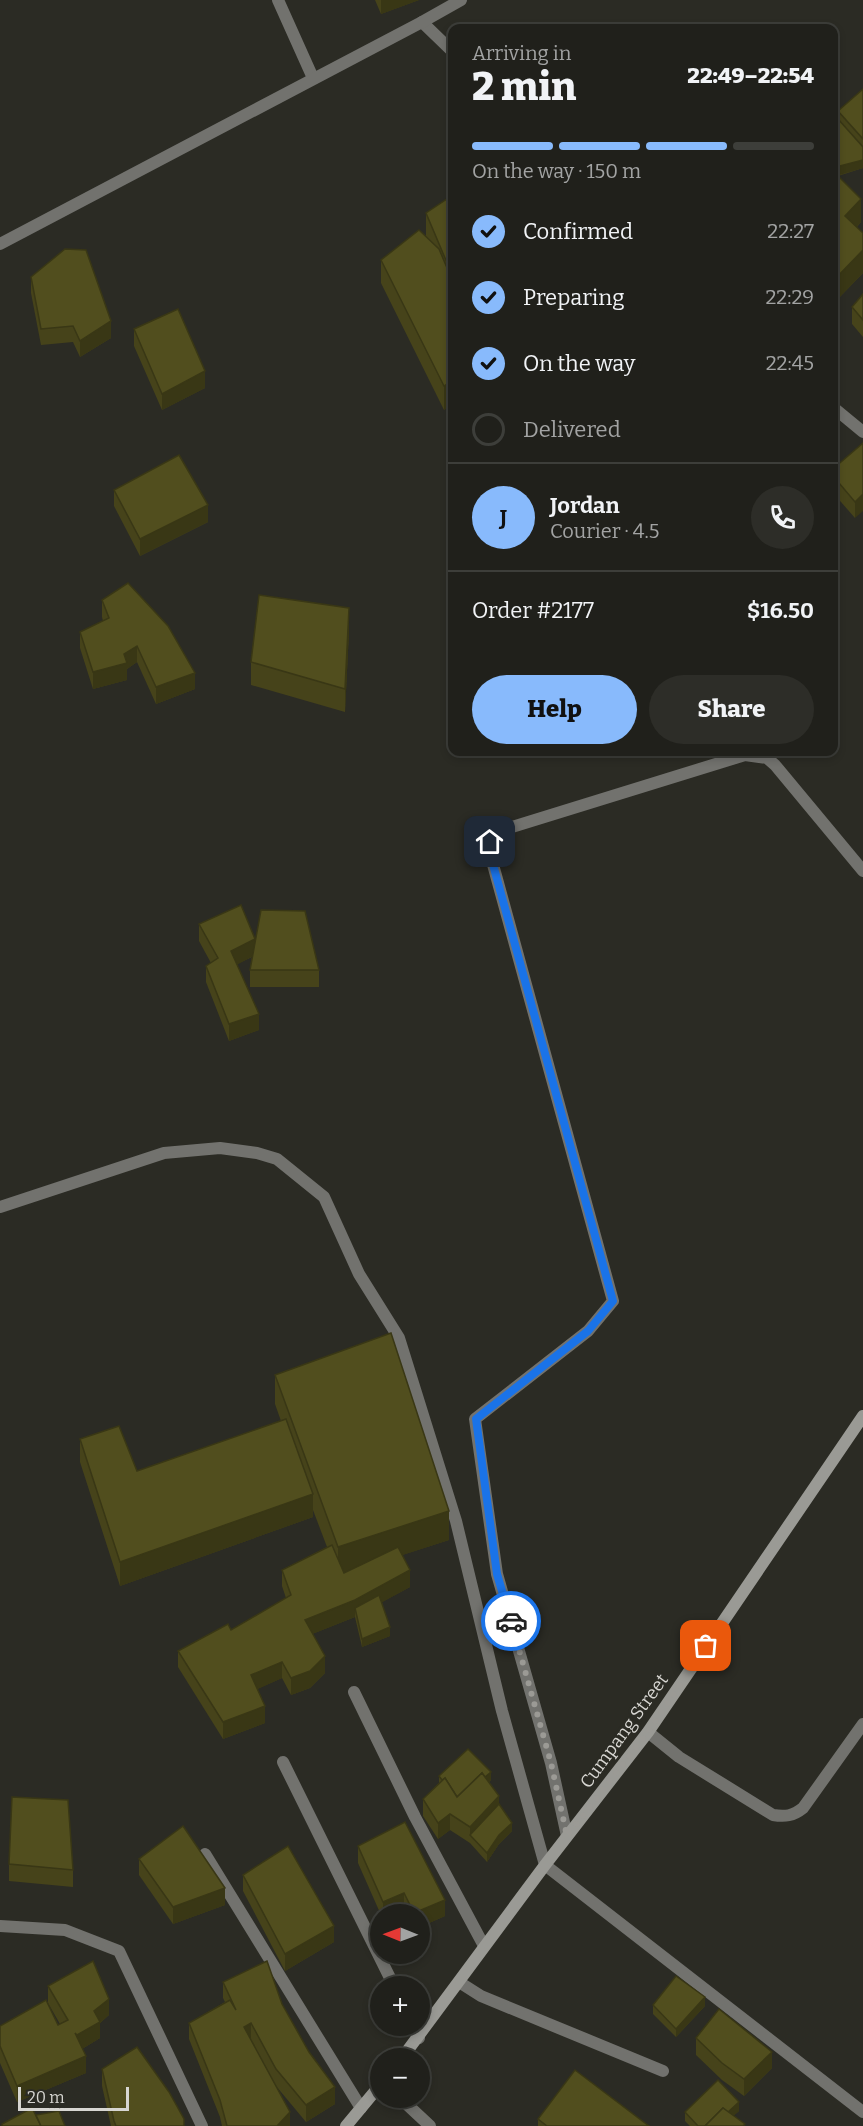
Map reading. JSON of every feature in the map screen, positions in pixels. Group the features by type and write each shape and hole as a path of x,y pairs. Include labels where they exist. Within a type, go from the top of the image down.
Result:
{"street":[{"path":"278,0 313,78"},
{"path":"0,244 461,0"},
{"path":"422,22 448,47"},
{"path":"838,411 863,432"},
{"path":"567,1836 551,1763 497,1574 476,1419 588,1331 613,1301 489,850 490,842 499,831 742,756"},
{"path":"752,756 767,758 776,765 863,871"},
{"path":"0,1207 164,1153 220,1148 257,1153 277,1159 324,1197 359,1274 399,1338 456,1521 502,1711 545,1865 863,2112"},
{"name":"Cumpang Street","path":"410,2048 484,1946 648,1732 863,1416"},
{"path":"354,1692 484,1946"},
{"path":"648,1732 688,1763 772,1815 784,1817 795,1814 803,1808 863,1724"},
{"path":"283,1762 389,1976"},
{"path":"205,1854 361,2108"},
{"path":"0,1926 64,1930 119,1951 202,2126"},
{"path":"459,1982 481,1996 663,2071"},
{"path":"346,2126 370,2097"},
{"path":"411,2108 430,2126"}],"building":[{"path":"863,89 863,139 838,111"},
{"path":"838,119 863,147 863,160 838,166"},
{"path":"838,176 861,199 845,216 863,233 863,250 838,276"},
{"path":"448,198 448,265 426,213"},
{"path":"419,230 439,249 448,270 448,383 444,386 381,260"},
{"path":"65,249 86,250 111,321 80,341 73,326 41,329 31,277"},
{"path":"863,294 863,320 852,307"},
{"path":"178,309 205,371 162,394 134,329"},
{"path":"863,443 863,494 855,502 838,482 838,465"},
{"path":"179,455 208,505 140,539 114,490"},
{"path":"128,583 168,626 195,673 156,687 137,646 124,654 127,663 93,672 80,632 109,618 102,600"},
{"path":"259,595 349,608 345,689 251,662"},
{"path":"241,905 255,939 231,951 259,1014 229,1024 206,966 218,958 199,924"},
{"path":"261,910 305,911 319,970 250,970"},
{"path":"391,1333 449,1511 338,1547 275,1375"},
{"path":"286,1419 313,1494 120,1562 80,1439 119,1426 137,1471"},
{"path":"332,1545 344,1573 398,1547 410,1570 355,1600 305,1620 325,1656 310,1671 291,1678 282,1662 251,1675 265,1706 223,1722 178,1651 228,1624 231,1630 291,1595 282,1570"},
{"path":"379,1595 390,1627 362,1639 355,1608"},
{"path":"468,1749 491,1772 485,1777 482,1773 457,1797 445,1778 442,1780 439,1776"},
{"path":"482,1773 499,1796 470,1827 450,1814 438,1823 423,1799 445,1778 457,1797"},
{"path":"12,1797 68,1800 73,1870 9,1864"},
{"path":"499,1804 512,1823 499,1835 487,1853 470,1835"},
{"path":"405,1822 445,1900 430,1906 430,1904 410,1904 404,1893 383,1902 358,1846"},
{"path":"183,1826 225,1888 173,1907 139,1859"},
{"path":"288,1846 334,1926 285,1954 243,1875"},
{"path":"93,1961 109,1999 94,2011 100,2022 77,2035 75,2033 86,2056 17,2086 0,2046 0,2026 46,2000 58,2025 68,2020 48,1986"},
{"path":"267,1961 282,2004 309,2052 335,2087 306,2105 276,2069 251,2023 244,2027 290,2112 277,2126 227,2126 220,2100 189,2023 230,2000 236,2010 223,1982"},
{"path":"676,1976 705,1997 676,2029 653,2005"},
{"path":"719,2009 772,2052 744,2079 722,2063 696,2038"},
{"path":"137,2047 169,2092 184,2119 184,2126 116,2126 102,2069"},
{"path":"575,2070 649,2126 547,2126 538,2119"},
{"path":"718,2080 739,2102 728,2112 723,2108 705,2126 698,2126 685,2112"},
{"path":"32,2108 41,2126 2,2126 2,2124"},
{"path":"723,2108 745,2124 743,2126 705,2126"},
{"path":"59,2111 65,2126 41,2126 36,2115"}],"way so far":[{"path":"511,1621 551,1763 567,1836 648,1732 706,1646"}],"route":[{"path":"490,842 489,850 613,1301 588,1331 476,1419 497,1574 511,1621"}]}
